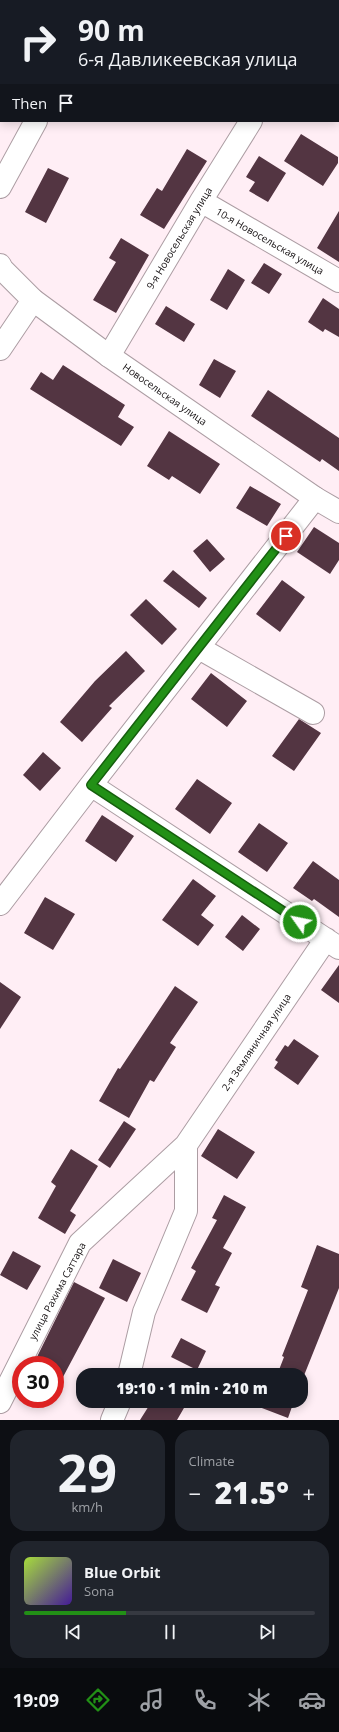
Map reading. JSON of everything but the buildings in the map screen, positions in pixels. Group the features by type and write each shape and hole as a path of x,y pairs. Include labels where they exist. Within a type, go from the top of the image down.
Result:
{"street":[{"path":"0,187 35,122"},
{"name":"9-я Новосельская улица","path":"110,356 201,201 250,122"},
{"name":"10-я Новосельская улица","path":"201,201 339,281"},
{"name":"Новосельская улица","path":"0,265 2,269 33,300 110,356 315,498 339,512"},
{"path":"0,348 33,300"},
{"path":"0,904 315,498"},
{"path":"199,648 313,713"},
{"path":"91,785 333,943"},
{"name":"2-я Земляничная улица","path":"186,1144 333,943"},
{"path":"131,1368 144,1312 186,1211 186,1144"},
{"name":"улица Рахима Саттара","path":"0,1402 80,1243 186,1144"},
{"path":"112,1420 117,1408"}],"route":[{"path":"286,536 91,785 300,922"}]}
